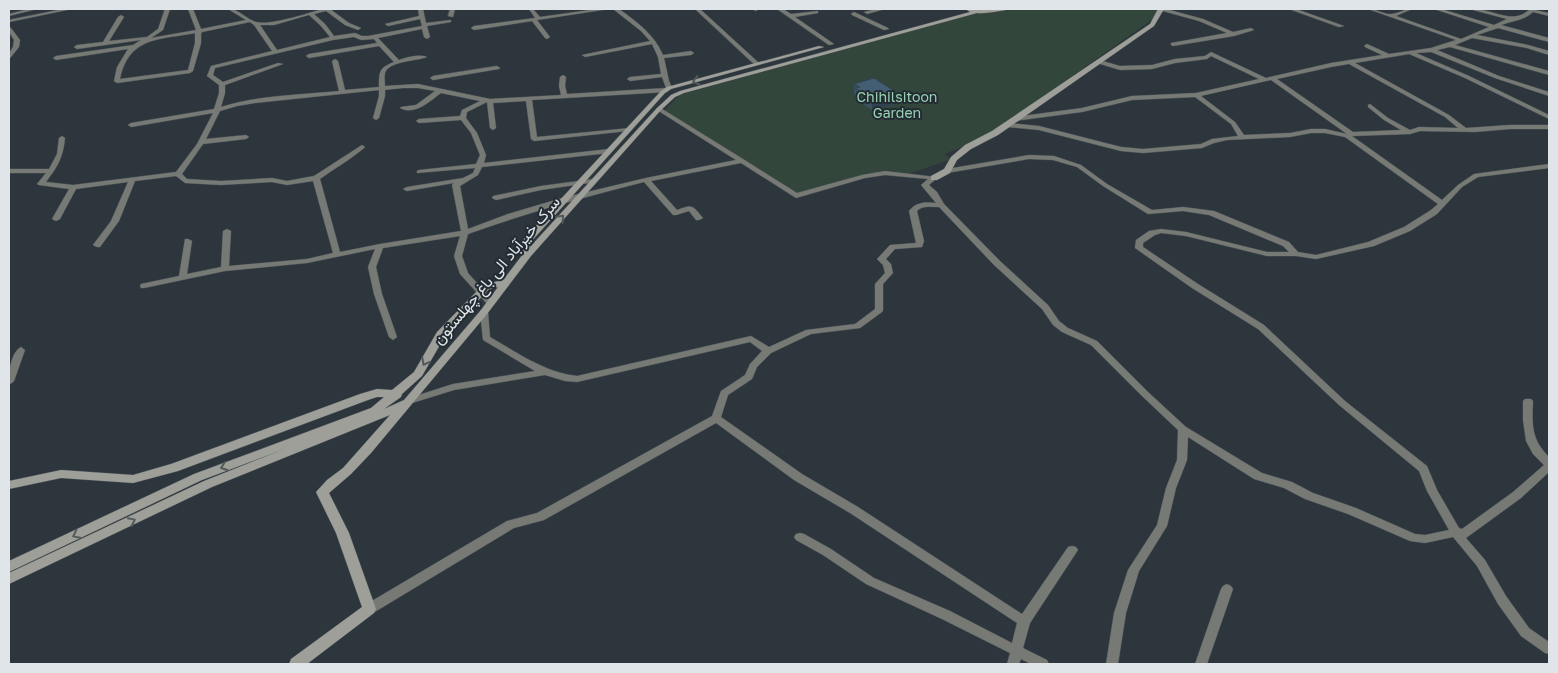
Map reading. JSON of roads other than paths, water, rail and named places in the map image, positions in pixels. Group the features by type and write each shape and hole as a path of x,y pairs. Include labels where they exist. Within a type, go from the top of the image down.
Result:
{"main road":[{"path":"528,254 524,244 628,129 668,89 963,9"},
{"name":"سرک خیرآباد الی باغ چهلستون","path":"369,609 339,526 322,492 331,482 347,471 484,312 528,254 659,109 673,96 682,92 972,10 985,12 989,9 1006,9"},
{"path":"934,178 947,171 954,159 968,147 995,134 1152,25 1161,9"},
{"path":"9,567 198,477 375,411 418,374 440,334 485,288 507,281"},
{"path":"9,485 61,474 134,479 174,468 364,397 377,393 397,394"},
{"path":"9,579 208,484 380,416 408,401"},
{"path":"296,664 369,609"}],"street":[{"path":"9,15 34,9"},
{"path":"9,21 69,9"},
{"path":"56,58 132,48 160,30 167,9"},
{"path":"190,9 200,32"},
{"path":"230,9 256,24 274,23 327,9 347,24 358,28"},
{"path":"302,9 323,25 333,38"},
{"path":"420,9 427,37"},
{"path":"62,138 60,154 42,184 73,187 178,174 194,156 200,142 210,128 223,93 222,84 210,76 213,67 333,38 355,35 361,38 375,37 424,26 450,19 452,9"},
{"path":"531,9 535,19 548,38"},
{"path":"474,28 606,9"},
{"path":"131,125 255,102 382,87 418,86 488,101 668,89 661,57 654,42 616,9"},
{"path":"697,9 757,64"},
{"path":"780,9 832,44"},
{"path":"867,12 882,9"},
{"path":"1161,9 1201,20 1234,34"},
{"path":"1292,9 1341,26"},
{"path":"1370,9 1460,40"},
{"path":"1390,16 1410,9"},
{"path":"1436,9 1549,40"},
{"path":"1475,9 1512,18"},
{"path":"1015,119 1082,110 1132,98 1196,95 1269,80 1290,73 1388,55 1431,50 1450,45 1512,18 1526,16 1532,9 1549,14"},
{"path":"790,16 816,12"},
{"path":"854,14 886,29"},
{"path":"106,42 121,17"},
{"path":"388,24 422,17"},
{"path":"78,47 106,42 147,40 200,32 249,21"},
{"path":"256,24 276,52"},
{"path":"9,29 17,40 16,47 9,56"},
{"path":"1173,44 1250,30"},
{"path":"132,48 120,67 117,81 190,71 198,43 198,32 200,32"},
{"path":"1471,36 1549,53"},
{"path":"375,37 379,44 398,62"},
{"path":"585,55 654,42"},
{"path":"309,56 379,44"},
{"path":"1450,45 1549,73"},
{"path":"1367,46 1388,55"},
{"path":"1431,50 1497,77 1549,94"},
{"path":"1408,52 1467,77 1549,117"},
{"path":"661,57 691,53"},
{"path":"1099,62 1120,68 1152,67 1175,61 1207,57 1211,54 1269,80 1350,135 1441,203"},
{"path":"376,118 382,96 382,74 386,67 410,58 424,57"},
{"path":"335,61 342,92"},
{"path":"1351,63 1447,116 1466,130"},
{"path":"222,84 280,64"},
{"path":"439,90 432,76 497,68"},
{"path":"630,79 664,75"},
{"path":"563,77 562,86 565,97"},
{"path":"403,108 418,106 439,90"},
{"path":"1196,95 1233,123 1242,137"},
{"path":"413,98 427,100"},
{"path":"529,98 534,139 628,129"},
{"path":"488,101 464,111 463,118 474,133 482,155 476,174 456,185 465,233 458,256 464,274 491,303"},
{"path":"488,101 494,128"},
{"path":"1370,106 1386,119 1410,132"},
{"path":"659,109 796,196 864,176 885,173 934,178"},
{"path":"419,121 463,118"},
{"path":"1007,124 1039,128 1121,149 1143,151 1202,146 1212,141 1242,137 1290,135 1312,131 1350,135 1410,132 1419,129 1466,130 1549,126"},
{"path":"200,142 246,137"},
{"path":"178,174 185,181 221,183 272,180 288,183 316,178 347,159 362,147"},
{"path":"419,172 609,151"},
{"path":"947,171 1029,157 1054,158 1079,166 1105,185 1151,212 1183,209 1211,213 1286,244 1296,254"},
{"path":"144,286 225,269 307,261 380,246 465,233 511,216 565,200 646,180 736,163 741,160"},
{"path":"1549,166 1476,175 1441,203 1434,212 1408,229 1371,244 1316,258 1296,254 1267,254 1186,234 1161,231 1152,232 1139,242 1139,248 1261,328 1342,403 1423,469 1432,491 1458,534 1481,563 1502,600 1525,632 1549,649"},
{"path":"9,171 51,171"},
{"path":"316,178 337,254"},
{"path":"934,178 925,185 941,205 1004,269 1046,307 1056,323 1065,330 1094,342 1144,394 1183,429 1258,476 1288,485 1308,496 1352,511 1414,538 1425,539 1458,534 1517,495 1549,466 1547,459 1535,450 1530,435 1527,413 1528,401"},
{"path":"97,246 115,221 134,179"},
{"path":"407,189 467,179"},
{"path":"646,180 676,213 690,208 699,218"},
{"path":"496,198 594,181"},
{"path":"56,219 73,187"},
{"path":"369,609 511,524 540,517 716,418 724,393 750,377 753,366 768,351 808,332 857,326 879,310 879,284 889,273 888,264 880,259 893,247 919,245 920,241 913,211 915,207 941,205"},
{"path":"225,269 228,231"},
{"path":"183,277 188,241"},
{"path":"380,246 372,267 378,294 393,337"},
{"path":"484,312 486,338 545,372 568,379 577,379 751,339 768,351"},
{"path":"9,381 21,350"},
{"path":"408,401 453,387 545,372"},
{"path":"716,418 798,477 854,510 1024,621"},
{"path":"1112,664 1120,613 1134,570 1162,526 1171,488 1182,460 1183,429"},
{"path":"800,537 827,552 870,581 946,615 1015,658 1043,664"},
{"path":"1015,658 1024,621 1072,550"},
{"path":"1202,664 1227,589"}],"park label":[{"name":"Chihilsitoon Garden","path":"897,104"}]}
